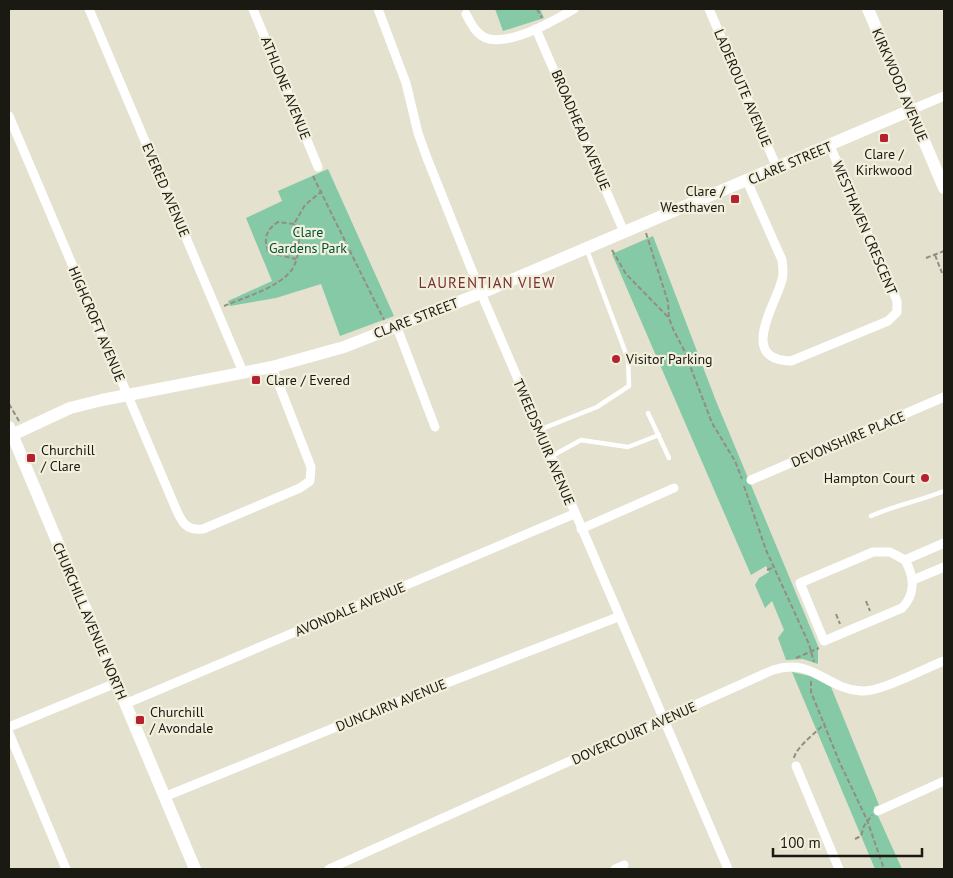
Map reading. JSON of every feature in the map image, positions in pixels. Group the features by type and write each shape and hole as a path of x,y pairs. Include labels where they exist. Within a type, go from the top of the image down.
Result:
{"street":[{"name":"EVERED AVENUE","path":"89,9 243,372"},
{"name":"ATHLONE AVENUE","path":"254,9 318,167"},
{"name":"TWEEDSMUIR AVENUE","path":"378,9 406,83 427,158 481,293 618,617 728,869"},
{"path":"466,14 474,30 489,39 513,36 536,29 574,9"},
{"name":"LADEROUTE AVENUE","path":"709,9 777,168"},
{"name":"KIRKWOOD AVENUE","path":"868,9 944,188"},
{"name":"BROADHEAD AVENUE","path":"536,29 624,232"},
{"name":"CLARE STREET","path":"10,433 70,408 272,367 344,347 481,293 944,96"},
{"name":"HIGHCROFT AVENUE","path":"9,116 182,523 190,529 203,529 300,488 310,480 311,468 272,367"},
{"name":"WESTHAVEN CRESCENT","path":"747,181 782,260 784,272 766,317 763,332 764,345 771,357 780,361 791,361 888,321 897,312 897,301 830,146"},
{"path":"392,327 435,427"},
{"name":"DEVONSHIRE PLACE","path":"751,480 944,397"},
{"name":"CHURCHILL AVENUE NORTH","path":"10,433 195,869"},
{"path":"581,529 674,488"},
{"name":"AVONDALE AVENUE","path":"125,704 574,514"},
{"path":"905,560 944,543"},
{"path":"873,552 890,552 905,560 913,580 910,596 902,608 824,641 800,583 873,552"},
{"path":"913,580 944,567"},
{"name":"DUNCAIRN AVENUE","path":"164,797 400,701 618,617"},
{"name":"DOVERCOURT AVENUE","path":"329,869 773,670 792,666 813,671 845,687 866,691 944,660"},
{"path":"9,727 116,683"},
{"path":"9,733 66,869"},
{"path":"796,766 839,869"},
{"path":"878,811 944,781"}],"lane":[{"path":"539,430 597,407 629,386 628,359 587,248"},
{"path":"648,413 669,458"},
{"path":"550,457 581,440 628,447 658,435"},
{"path":"871,516 896,505 917,503 944,491"}],"path":[{"path":"318,167 313,175 392,327"},
{"path":"294,224 305,205 322,191"},
{"path":"294,224 278,222 268,230 265,241 268,251 271,253 296,259"},
{"path":"217,310 280,280 292,270 299,242 297,228 294,224"},
{"path":"643,224 668,302 669,318"},
{"path":"607,239 626,274 669,318 684,350 712,423 739,470 756,526 811,652 814,664 811,692 867,820 884,869"},
{"path":"926,258 944,251"},
{"path":"935,255 942,273"},
{"path":"9,404 17,416"},
{"path":"767,570 775,567"},
{"path":"792,660 822,646 824,641"},
{"path":"796,766 794,756 800,746 825,723"},
{"path":"855,839 860,836 867,820 878,811"}],"green space":[{"path":"495,9 540,9 544,18 503,31"},
{"name":"Clare Gardens Park","path":"328,169 394,316 340,336 321,284 276,298 230,306 228,301 272,281 246,218 282,201 278,191"},
{"path":"653,236 716,401 818,646 818,664 803,659 786,660 778,638 784,630 772,601 765,608 755,585 759,578 769,572 766,566 751,575 612,254"},
{"path":"792,672 810,676 831,687 879,805 874,807 902,869 875,869"}],"place":[{"name":"Clare / Kirkwood","path":"884,138"},
{"name":"Clare / Westhaven","path":"735,199"},
{"name":"Visitor Parking","path":"616,359"},
{"name":"Clare / Evered","path":"256,380"},
{"name":"Churchill / Clare","path":"31,458"},
{"name":"Hampton Court","path":"925,478"},
{"name":"Churchill / Avondale","path":"140,720"}],"district":[{"name":"LAURENTIAN VIEW","path":"487,282"}]}
